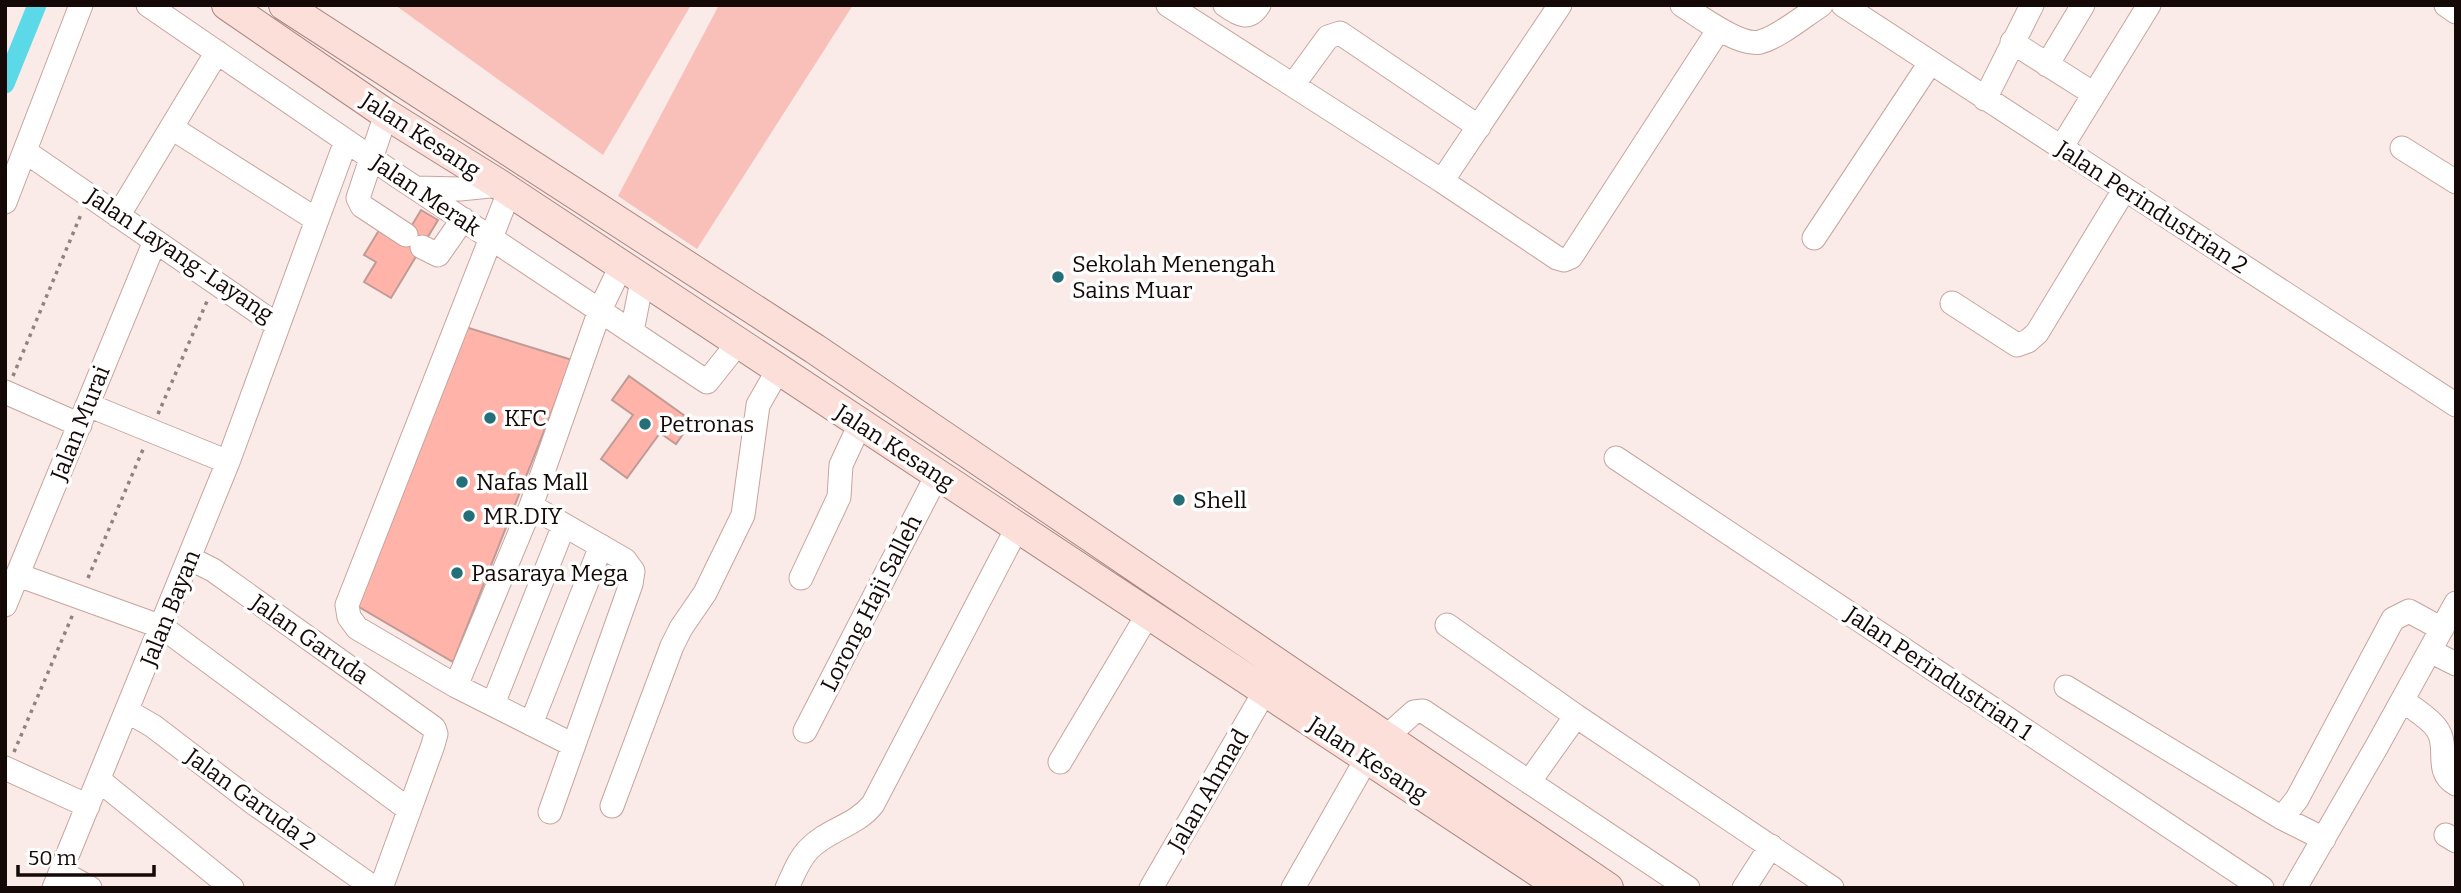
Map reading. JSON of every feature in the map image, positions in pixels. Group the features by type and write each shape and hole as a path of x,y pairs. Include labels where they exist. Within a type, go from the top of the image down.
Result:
{"main road":[{"name":"Jalan Kesang","path":"227,5 386,114 505,189 1265,691 1387,737 1563,888"},
{"name":"Jalan Kesang","path":"284,5 815,349 1608,888"}],"street":[{"path":"5,202 81,5"},
{"name":"Jalan Merak","path":"148,5 371,158 707,382 738,344"},
{"path":"1169,5 1557,258 1564,260 1571,257 1719,29"},
{"path":"1225,5 1241,16 1254,13 1259,5"},
{"path":"1441,181 1560,5"},
{"path":"1682,5 1719,29 1750,43 1760,42 1821,5"},
{"path":"1985,99 2032,5"},
{"path":"2048,65 2083,5"},
{"path":"2061,148 2149,5"},
{"path":"2446,5 2456,12"},
{"name":"Jalan Perindustrian 2","path":"1846,7 2456,405"},
{"path":"1293,85 1328,37 1340,33 1479,127"},
{"path":"2012,42 2094,94"},
{"path":"118,216 217,52"},
{"path":"1814,237 1930,63"},
{"path":"386,114 358,198 359,202 438,255 463,219"},
{"path":"172,128 317,220"},
{"name":"Jalan Layang-Layang","path":"26,152 277,325 346,141"},
{"path":"2402,148 2456,181"},
{"path":"417,188 505,189 490,238 346,606 349,617 357,628 456,685 573,745"},
{"path":"1952,303 2017,345 2028,341 2037,334 2124,190"},
{"name":"Jalan Murai","path":"10,590 155,241"},
{"path":"456,685 531,506 600,310 632,273"},
{"path":"632,273 632,331"},
{"name":"Jalan Bayan","path":"57,880 191,559 267,362 277,325"},
{"path":"612,806 672,646 705,593 743,515 758,405 778,370"},
{"path":"6,393 84,415 152,430 229,462"},
{"path":"801,579 839,497 841,465 860,424"},
{"name":"Jalan Perindustrian 1","path":"1616,458 2262,888"},
{"name":"Lorong Haji Salleh","path":"805,731 937,475"},
{"path":"531,506 625,560 632,571 631,584 550,812"},
{"path":"492,704 564,525"},
{"path":"787,888 809,848 855,822 866,814 873,804 1017,528"},
{"path":"531,724 601,546"},
{"name":"Jalan Garuda","path":"191,559 213,570 434,728 436,734 408,809"},
{"path":"10,590 80,598 162,627 408,809 381,888"},
{"path":"2295,888 2456,603"},
{"path":"2282,818 2297,799 2393,619 2409,611 2442,629"},
{"path":"1060,762 1148,614"},
{"path":"1447,625 1576,716 1832,888"},
{"path":"2430,651 2456,664"},
{"path":"2066,687 2282,818 2324,839"},
{"name":"Jalan Ahmad","path":"1151,888 1265,691"},
{"path":"2403,700 2437,729 2445,776 2456,784"},
{"path":"1293,888 1387,737 1414,712 1423,710 1688,888"},
{"name":"Jalan Garuda 2","path":"127,711 153,726 255,804 374,888"},
{"path":"1529,782 1576,716"},
{"path":"6,769 89,806"},
{"path":"99,780 232,888"},
{"path":"1744,888 1771,846"},
{"path":"57,880 90,888"}],"path":[{"path":"6,393 89,195"},
{"path":"6,769 215,282"}],"shaded area":[{"path":"395,5 691,5 603,155"},
{"path":"719,5 853,5 697,249 618,196"}],"building":[{"path":"421,210 438,220 391,298 364,282 376,262 364,255 384,222 406,235"},
{"name":"Nafas Mall","path":"459,325 572,360 453,662 354,604"},
{"path":"629,376 692,421 676,444 660,433 627,478 601,459 633,415 612,400"}],"waterway":[{"path":"5,84 37,5"}],"place":[{"name":"Sekolah Menengah Sains Muar","path":"1058,277"},
{"name":"KFC","path":"490,418"},
{"name":"Petronas","path":"645,424"},
{"name":"Nafas Mall","path":"462,482"},
{"name":"Shell","path":"1179,500"},
{"name":"MR.DIY","path":"469,516"},
{"name":"Pasaraya Mega","path":"457,573"}]}
